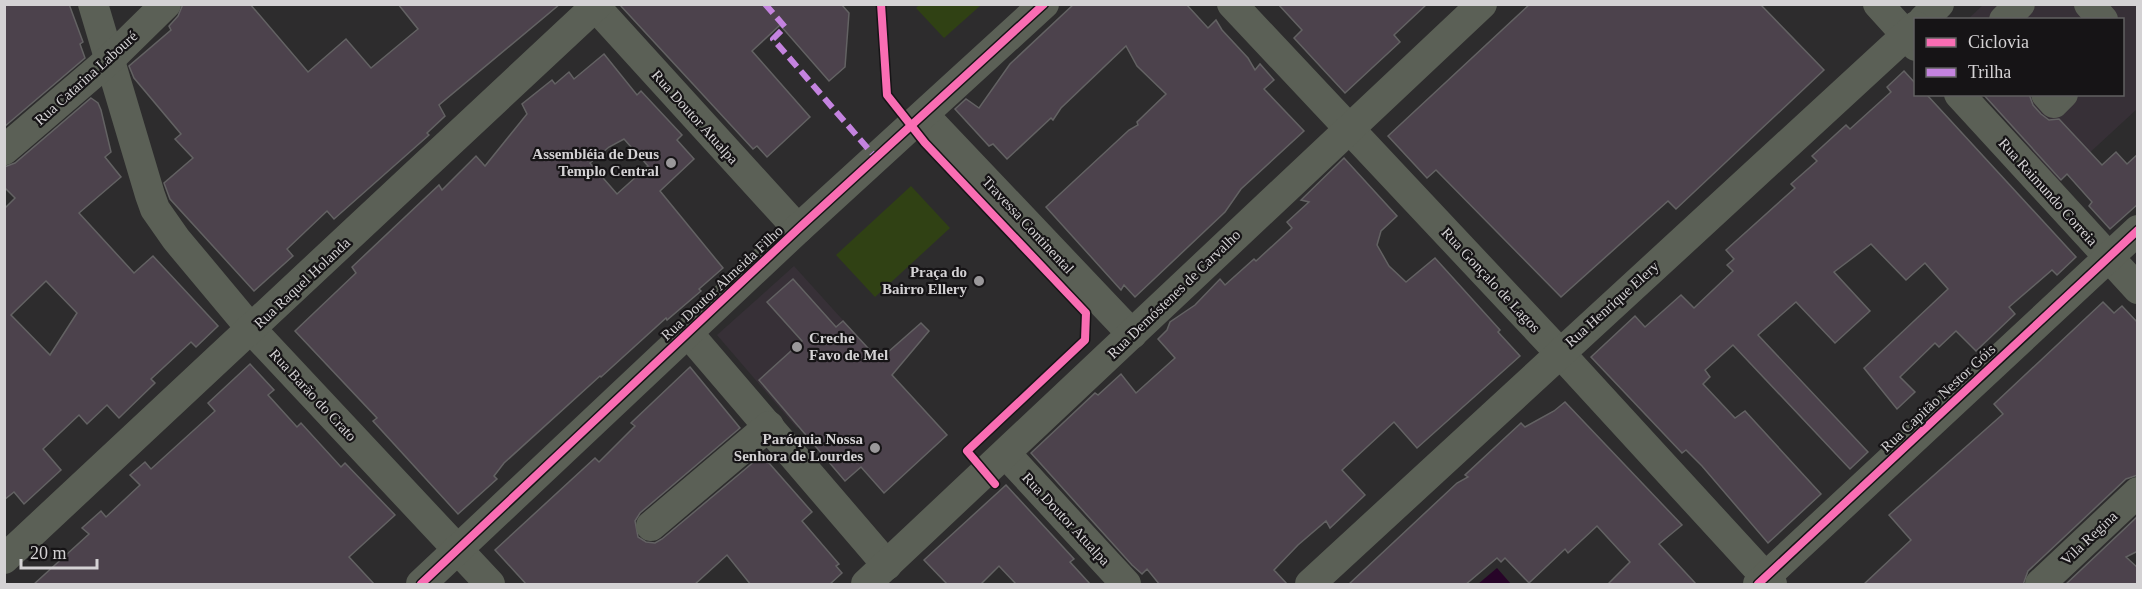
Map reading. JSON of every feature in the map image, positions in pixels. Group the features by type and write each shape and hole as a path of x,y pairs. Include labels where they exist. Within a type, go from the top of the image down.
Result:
{"street":[{"name":"Rua Barão do Crato","path":"93,4 155,209 252,330 490,585"},
{"name":"Rua Catarina Labouré","path":"4,150 109,60 166,4"},
{"name":"Rua Doutor Almeida Filho","path":"421,585 798,229 1044,4"},
{"name":"Rua Gonçalo de Lagos","path":"1232,4 1559,352 1765,582"},
{"name":"Rua Demóstenes de Carvalho","path":"877,575 1482,4"},
{"path":"1878,4 1914,32"},
{"name":"Rua Henrique Elery","path":"1927,18 1939,4"},
{"path":"2006,18 2020,4"},
{"path":"2089,4 2101,18"},
{"name":"Rua Doutor Atualpa","path":"596,6 798,229"},
{"name":"Rua Raquel Holanda","path":"4,559 252,330 596,6"},
{"name":"Rua Henrique Elery","path":"1310,585 1559,352 1914,34"},
{"name":"Rua Raimundo Correia","path":"1961,96 2138,289"},
{"path":"2048,96 2054,103 2061,96"},
{"name":"Travessa Continental","path":"924,115 1132,334"},
{"name":"Rua Capitão Nestor Góis","path":"1765,582 2138,230"},
{"path":"688,333 769,426 877,575"},
{"path":"651,526 769,426"},
{"name":"Rua Doutor Atualpa","path":"1006,454 1126,585"},
{"name":"Vila Regina","path":"2040,585 2138,492"}],"shaded area":[{"path":"1983,5 2137,5 2137,109 2059,181 1984,96 2124,96 2124,18 1969,18"},
{"name":"Creche Favo de Mel","path":"794,266 878,359 797,428 717,335"},
{"path":"1497,568 1511,584 1478,584"}],"green space":[{"path":"920,4 981,5 944,38 916,8"},
{"path":"911,186 950,228 875,297 836,255"}],"building":[{"path":"4,4 69,4 83,42 80,44 85,58 4,127"},
{"path":"183,4 250,4 308,72 346,39 371,68 418,29 398,4 560,4 439,105 445,116 427,133 429,135 334,219 327,211 287,249 293,256 254,291 170,199 164,183 193,158 175,139 181,134 134,78 129,66 171,30 169,26 178,16"},
{"path":"619,4 841,4 849,13 845,67 829,81 780,25 752,51 810,117 767,157 757,146 753,149"},
{"path":"1074,4 1186,4 1208,28 1216,20 1222,30 1248,58 1255,70 1260,64 1274,80 1264,89 1304,131 1241,189 1225,212 1135,297 1124,285 1121,290 1046,207 1129,130 1138,125 1137,122 1166,94 1137,66 1126,46 1061,108 1053,120 1051,118 1007,159 993,144 989,146 955,109 966,99 979,108 1010,64"},
{"path":"1278,4 1427,4 1394,35 1400,42 1345,93 1294,38 1302,30"},
{"path":"1530,4 1760,4 1824,70 1676,209 1668,201 1561,297 1436,170 1427,178 1388,136"},
{"path":"604,54 637,95 641,91 682,135 677,140 694,159 660,191 723,268 699,289 701,291 667,320 666,318 504,463 494,476 497,479 458,514 373,421 377,418 295,331 356,273 352,267 439,185 442,190 476,156 485,166 527,114 522,104 552,80 555,84 569,72 574,79","holes":["624,139 648,166 617,194 590,163 609,147"]},
{"path":"1904,71 1914,82 1914,96 1928,96 2076,257 2057,275 2052,270 2009,307 2015,314 1976,351 1956,331 1939,347 1935,343 1900,377 1915,392 1897,409 1864,368 1948,289 1925,263 1906,280 1871,244 1834,272 1870,311 1835,343 1796,302 1758,335 1868,452 1850,469 1733,345 1705,370 1710,377 1703,384 1735,418 1745,411 1821,494 1768,543 1702,466 1686,450 1682,453 1591,357 1635,316 1645,327 1681,295 1694,308 1733,271 1727,265 1734,259 1726,250 1795,188 1791,184 1817,161 1812,156 1846,125 1850,129 1891,92 1887,87"},
{"path":"1985,96 2030,96 2033,105 2041,114 2049,120 2059,119 2102,165 2116,152 2127,164 2138,154 2138,204 2110,229 2089,206 2092,202 2067,174 2061,180"},
{"path":"91,98 98,103 111,152 105,157 121,177 79,213 134,273 153,256 218,326 196,347 191,342 151,379 155,383 119,418 107,405 87,424 79,415 43,449 61,470 24,504 14,492 4,500 4,209 15,198 4,187 4,167 15,163","holes":["46,281 77,313 50,355 11,315"]},
{"path":"1344,158 1397,216 1381,231 1377,245 1389,266 1406,282 1435,258 1500,330 1498,332 1520,356 1417,448 1394,422 1342,470 1365,495 1330,528 1326,521 1274,570 1288,585 1160,585 1147,569 1142,574 1132,565 1031,453 1095,393 1098,395 1121,374 1136,393 1175,358 1158,339 1167,330 1170,322 1195,305 1220,279 1225,285 1254,259 1256,261 1292,228 1287,222 1309,202 1301,200"},
{"path":"793,279 836,327 843,321 879,360 921,323 929,331 892,375 947,435 884,493 861,467 845,481 759,380 802,341 767,302"},
{"path":"2103,302 2114,313 2122,306 2138,323 2138,475 2126,479 2028,571 2023,585 1863,585 1911,540 1889,515 2003,414 1994,404"},
{"path":"250,364 274,390 268,395 297,427 301,423 341,467 345,463 395,515 349,557 375,585 33,585 89,534 82,528 101,511 106,517 140,485 130,475 145,462 151,469 215,411 208,403"},
{"path":"690,367 740,428 640,513 635,521 638,537 646,542 655,543 662,539 762,455 812,512 802,521 839,564 836,566 842,573 829,585 751,585 727,555 694,585 527,585 495,550 595,458 599,462 635,426 631,423"},
{"path":"1565,402 1682,525 1659,544 1697,585 1607,585 1630,562 1597,526 1568,553 1565,549 1529,583 1505,558 1501,562 1497,558 1465,585 1348,585 1457,483 1468,477 1465,475 1521,423 1525,427 1554,411"},
{"path":"1006,485 1074,559 1070,562 1091,585 1017,585 999,566 980,585 948,585 924,560"},
{"path":"2138,516 2138,551 2126,557 2138,568 2138,585 2065,585"}],"marked path":[{"path":"765,4 785,27 773,39 877,159"}],"cycle path":[{"path":"881,4 887,95 925,143 1086,313 1085,340 967,451 995,484"},
{"path":"421,584 798,229 1044,4"},
{"path":"1758,584 2138,230"}],"place":[{"name":"Assembléia de Deus Templo Central","path":"671,163"},
{"name":"Praça do Bairro Ellery","path":"979,281"},
{"name":"Creche Favo de Mel","path":"797,347"},
{"name":"Paróquia Nossa Senhora de Lourdes","path":"875,448"}]}
